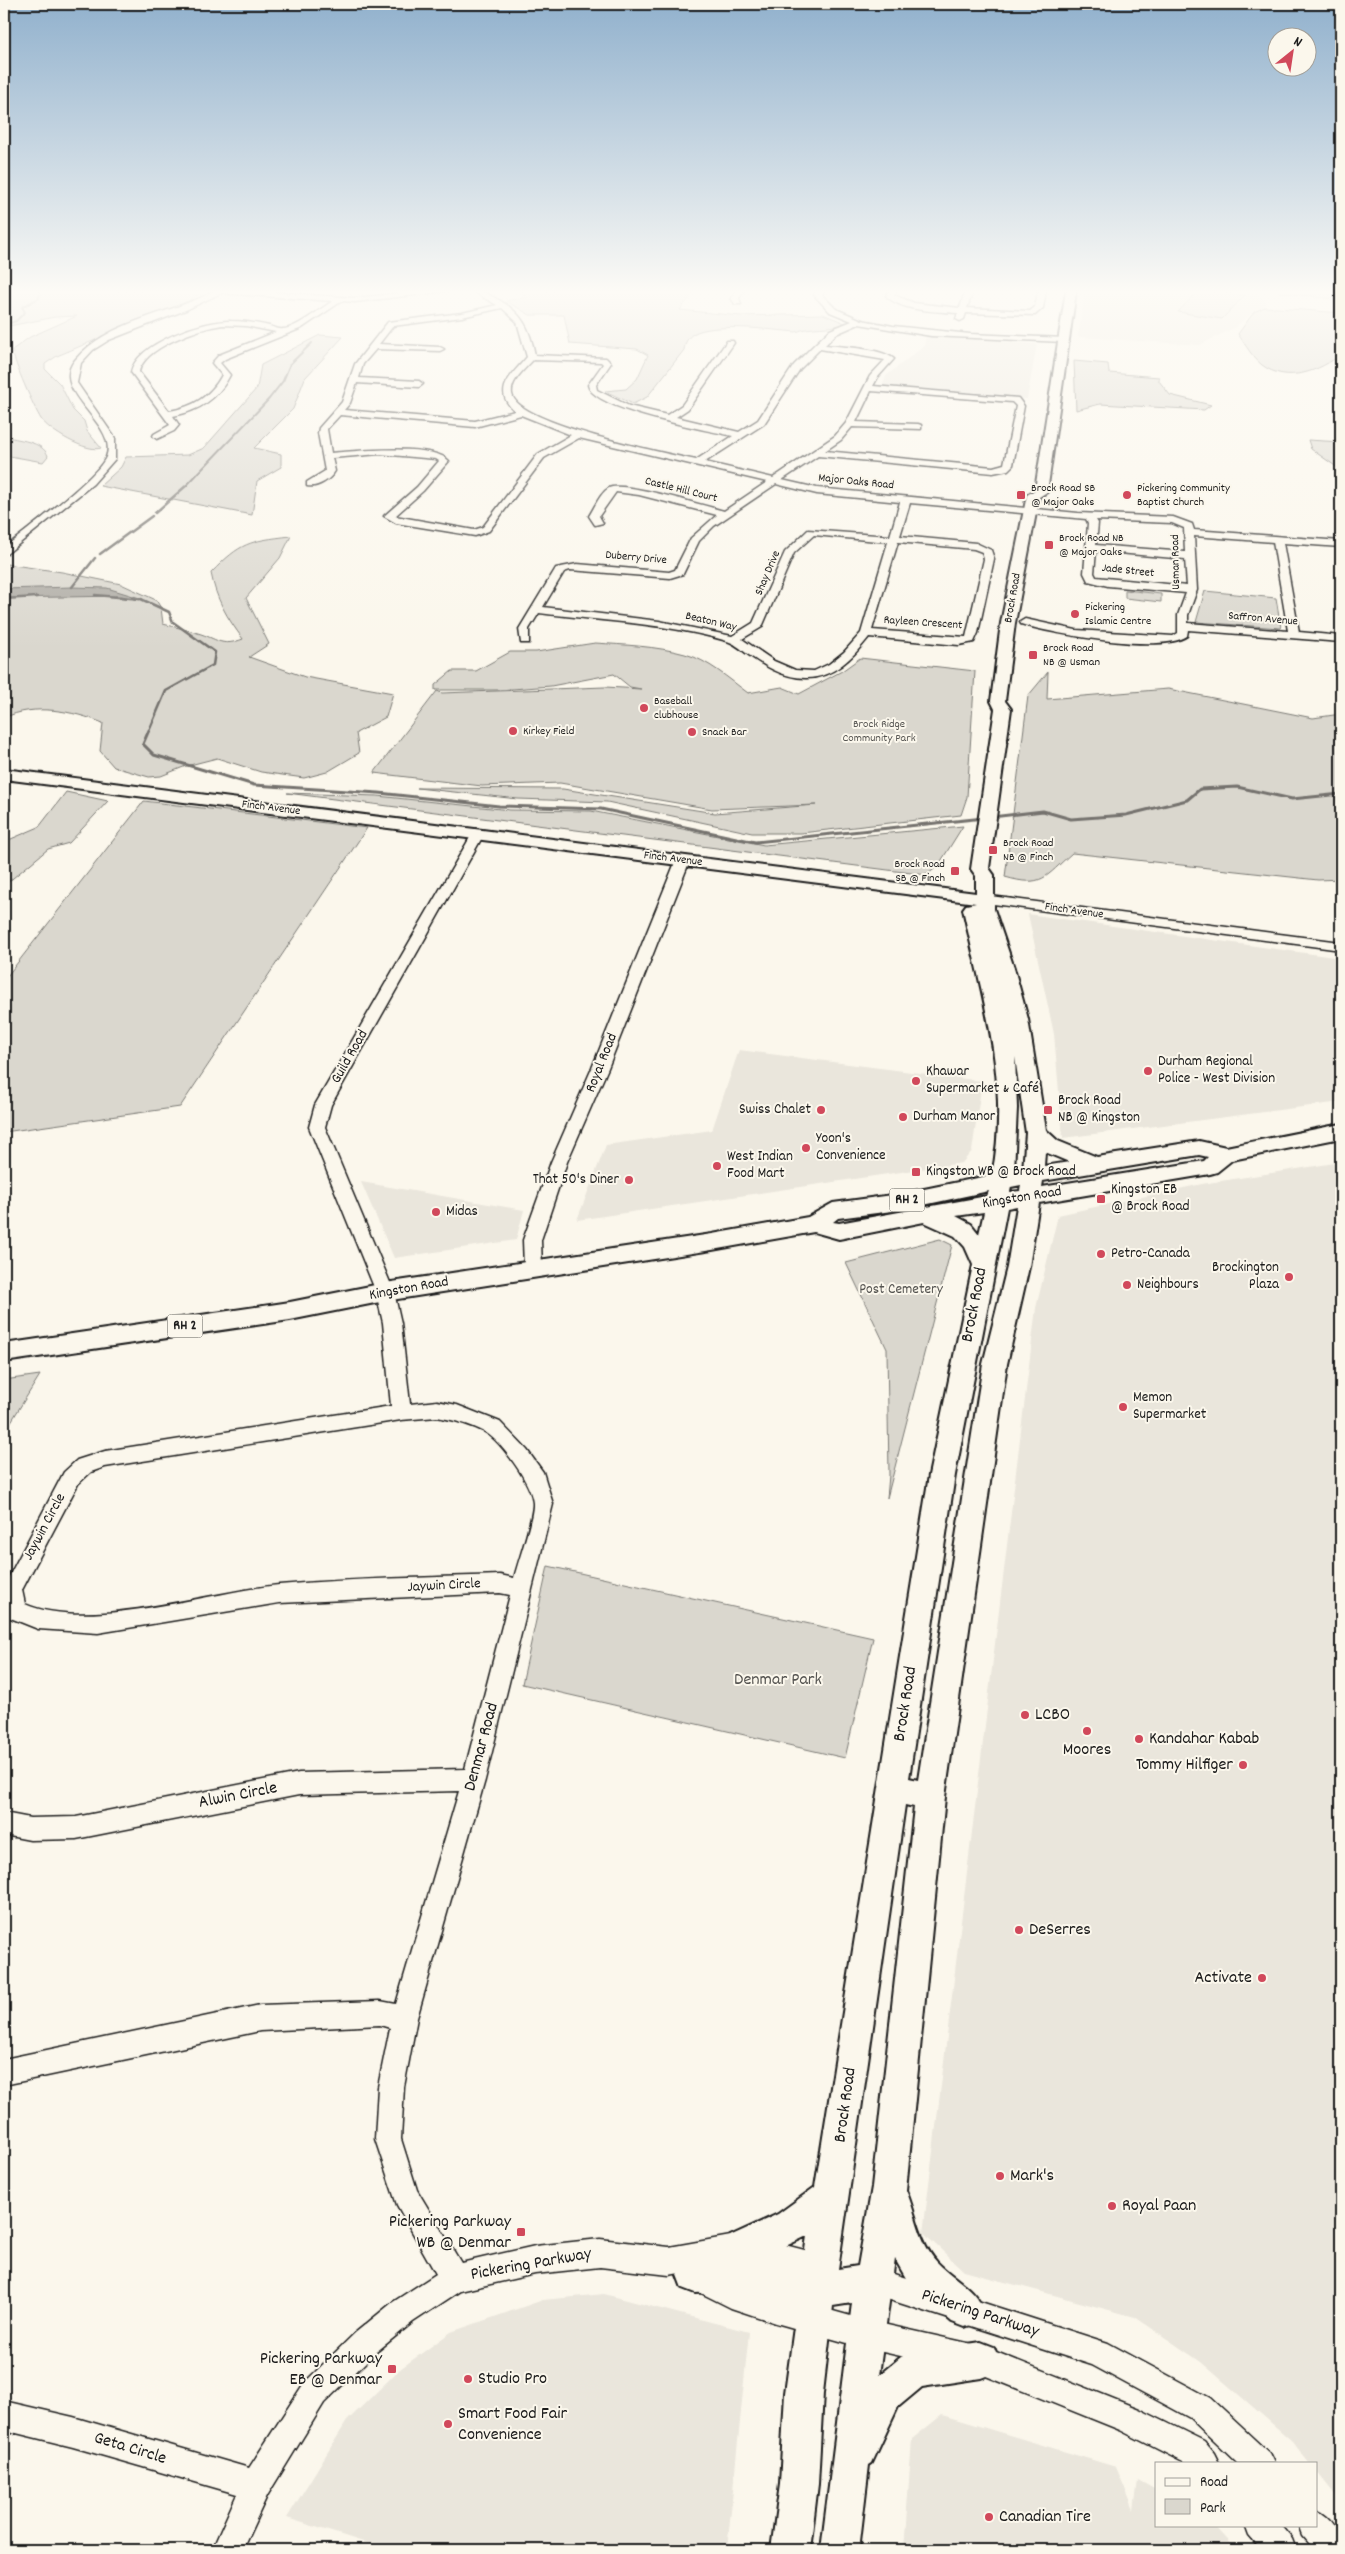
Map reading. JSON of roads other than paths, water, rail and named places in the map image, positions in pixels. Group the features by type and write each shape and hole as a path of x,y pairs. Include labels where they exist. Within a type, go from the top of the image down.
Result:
{"main road":[{"name":"Brock Road","path":"1041,492 1053,410"},
{"name":"Brock Road","path":"790,2550 800,2484 804,2393 817,2292 893,1788 942,1475 983,1263 1000,1192 1008,1114 1005,1055 976,898 985,875 980,869 1003,709 998,701 1008,623 1033,495 1041,492"},
{"name":"Brock Road","path":"1041,492 1046,497 1041,528"},
{"name":"Brock Road","path":"1023,631 1027,605"},
{"path":"1008,623 1023,631"},
{"name":"Brock Road","path":"1003,709 1012,702 1019,655"},
{"name":"Finch Avenue","path":"4,774 976,898"},
{"name":"Brock Road","path":"840,2550 852,2464 865,2334 889,2187 930,1797 982,1442 996,1364 1018,1267 1031,1187 1036,1133 1034,1103 1018,1019 1005,968 985,910 976,898"},
{"name":"Kingston Road","path":"1031,1187 1095,1165 1199,1148 1226,1154 1341,1131"},
{"path":"1036,1133 1051,1146 1095,1165"},
{"name":"Kingston Road","path":"814,1224 834,1211 1031,1187 1170,1174 1210,1167 1226,1154"},
{"name":"Kingston Road","path":"4,1353 290,1312 385,1292 814,1224 840,1231 924,1214 1000,1192"},
{"path":"924,1214 963,1228 975,1241 983,1263"},
{"path":"893,1788 930,1797"},
{"path":"889,2187 904,2240 924,2274 965,2309"},
{"path":"742,2248 788,2230 818,2210 832,2195"},
{"path":"682,2268 734,2273 817,2292 874,2281"},
{"path":"852,2464 885,2394 914,2370 981,2360"}],"street":[{"path":"4,553 90,482 110,459 112,451 111,438 92,410"},
{"path":"157,436 171,430 175,425 166,410"},
{"path":"169,414 185,410"},
{"path":"635,410 741,435"},
{"path":"669,418 680,410"},
{"path":"696,464 761,422 769,410"},
{"name":"Duberry Drive","path":"525,641 524,629 560,570 568,567 670,575 678,572 695,540 724,514 838,438 850,424 857,410"},
{"path":"817,453 993,470 1005,468 1008,464 1019,410"},
{"path":"310,484 327,476 330,471 322,433 323,428 338,412 475,424 522,412"},
{"name":"Major Oaks Road","path":"522,412 578,435 817,492 1089,517"},
{"path":"850,424 918,427"},
{"path":"327,456 380,451 438,456 444,461 420,489 389,516 396,520 475,533 486,529 541,456 578,435"},
{"name":"Castle Hill Court","path":"598,523 594,516 608,493 614,489 639,492 724,514"},
{"name":"Beaton Way","path":"536,610 641,621 734,639 768,662 805,676 823,673 853,651 866,633 906,500"},
{"path":"1089,517 1093,522 1092,548 1191,556"},
{"name":"Usman Road","path":"1089,517 1173,520 1187,524 1190,533 1192,590 1183,616 1183,626"},
{"name":"Shay Drive","path":"734,639 758,625 790,552 807,535 821,532 894,539"},
{"path":"1190,533 1341,544"},
{"name":"Rayleen Crescent","path":"866,633 959,642 970,640 974,634 989,560 986,550 976,546 894,539"},
{"path":"1278,540 1294,635"},
{"name":"Jade Street","path":"1092,548 1089,573 1092,579 1108,583 1192,590"},
{"path":"1023,631 1172,640 1182,636 1183,626"},
{"name":"Saffron Avenue","path":"1183,626 1341,639"},
{"name":"Guild Road","path":"385,1292 317,1127 323,1105 478,834"},
{"name":"Royal Road","path":"533,1268 532,1240 559,1162 600,1068 683,860"},
{"name":"Finch Avenue","path":"976,898 1341,946"},
{"path":"385,1292 392,1323 401,1412"},
{"name":"Denmar Road","path":"401,1412 437,1410 457,1413 493,1426 520,1456 536,1478 543,1504 474,1780 404,2018 391,2087 388,2139 406,2196 454,2278"},
{"name":"Jaywin Circle","path":"401,1412 105,1459 84,1466 71,1478 12,1590 15,1610 38,1620 98,1624 279,1594 500,1584 523,1589"},
{"name":"Alwin Circle","path":"4,1824 30,1829 76,1828 299,1784 474,1780"},
{"path":"4,2072 260,2018 380,2013 404,2018"},
{"name":"Pickering Parkway","path":"227,2550 256,2485 314,2393 378,2333 404,2312 454,2278 535,2260 600,2253 682,2268 742,2248 817,2292 865,2334 981,2360 1129,2419 1194,2451 1203,2462"},
{"name":"Pickering Parkway","path":"874,2281 1098,2353 1200,2408 1258,2462"},
{"name":"Geta Circle","path":"4,2416 73,2432 256,2485"},
{"path":"1261,2526 1281,2550"},
{"path":"1314,2526 1333,2550"}],"waterway":[{"path":"187,485 258,410"},
{"path":"155,513 187,485"},
{"path":"100,554 152,516"},
{"path":"72,587 95,558"},
{"path":"95,595 141,599 169,612 173,622 215,652 213,665 166,691 149,731"},
{"path":"4,599 37,597"},
{"path":"149,730 143,744 154,755 254,785 379,793 499,806 601,809 755,842 984,818"},
{"path":"992,817 1043,811 1071,819 1126,815 1187,800 1200,789 1237,787 1292,799 1341,794"}],"place":[{"name":"Brock Road SB @ Major Oaks","path":"1021,495"},
{"name":"Pickering Community Baptist Church","path":"1127,495"},
{"name":"Brock Road NB @ Major Oaks","path":"1049,545"},
{"name":"Pickering Islamic Centre","path":"1075,614"},
{"name":"Brock Road NB @ Usman","path":"1033,655"},
{"name":"Baseball clubhouse","path":"644,708"},
{"name":"Kirkey Field","path":"513,731"},
{"name":"Snack Bar","path":"692,732"},
{"name":"Brock Road NB @ Finch","path":"993,850"},
{"name":"Brock Road SB @ Finch","path":"955,871"},
{"name":"Durham Regional Police - West Division","path":"1148,1071"},
{"name":"Khawar Supermarket & Café","path":"916,1081"},
{"name":"Swiss Chalet","path":"821,1110"},
{"name":"Brock Road NB @ Kingston","path":"1048,1110"},
{"name":"Durham Manor","path":"903,1117"},
{"name":"Yoon's Convenience","path":"806,1148"},
{"name":"West Indian Food Mart","path":"717,1166"},
{"name":"Kingston WB @ Brock Road","path":"916,1172"},
{"name":"That 50's Diner","path":"629,1180"},
{"name":"Kingston EB @ Brock Road","path":"1101,1199"},
{"name":"Midas","path":"436,1212"},
{"name":"Petro-Canada","path":"1101,1254"},
{"name":"Brockington Plaza","path":"1289,1277"},
{"name":"Neighbours","path":"1127,1285"},
{"name":"Memon Supermarket","path":"1123,1407"},
{"name":"LCBO","path":"1025,1715"},
{"name":"Moores","path":"1087,1731"},
{"name":"Kandahar Kabab","path":"1139,1739"},
{"name":"Tommy Hilfiger","path":"1243,1765"},
{"name":"DeSerres","path":"1019,1930"},
{"name":"Activate","path":"1262,1978"},
{"name":"Mark's","path":"1000,2176"},
{"name":"Royal Paan","path":"1112,2206"},
{"name":"Pickering Parkway WB @ Denmar","path":"521,2232"},
{"name":"Pickering Parkway EB @ Denmar","path":"392,2369"},
{"name":"Studio Pro","path":"468,2379"},
{"name":"Smart Food Fair Convenience","path":"448,2424"},
{"name":"Canadian Tire","path":"989,2517"}],"park label":[{"name":"Brock Ridge Community Park","path":"879,731"},
{"name":"Post Cemetery","path":"901,1290"},
{"name":"Denmar Park","path":"778,1680"}]}
